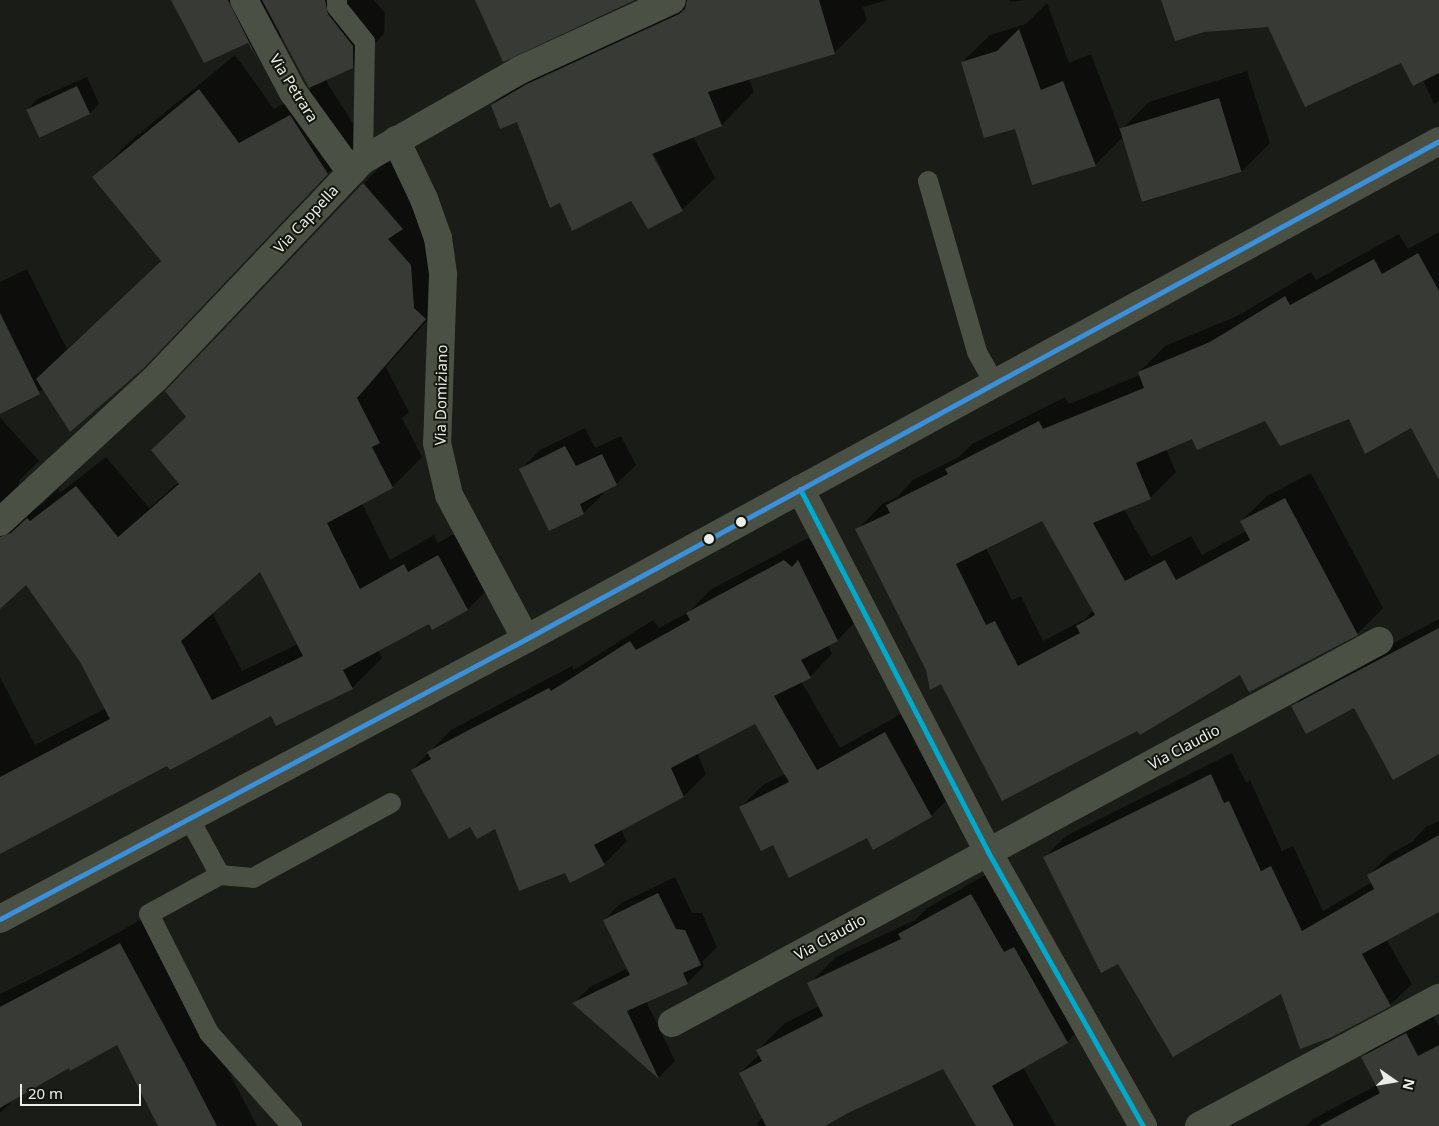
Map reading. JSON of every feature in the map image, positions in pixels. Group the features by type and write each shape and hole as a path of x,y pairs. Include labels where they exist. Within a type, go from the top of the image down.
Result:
{"street":[{"name":"Via Petrara","path":"244,0 293,92 357,166"},
{"name":"Via Cappella","path":"0,522 154,379 357,166 396,140 520,70 672,0"},
{"name":"Via Domiziano","path":"396,140 424,199 438,238 443,275 437,443 449,495 526,639"},
{"path":"0,919 526,639 1439,141"},
{"path":"800,489 988,852 1144,1126"},
{"name":"Via Claudio","path":"672,1023 1380,642"},
{"path":"1199,1126 1439,998"}],"lane":[{"path":"337,0 337,8 365,42 357,166"},
{"path":"928,181 977,352 994,383"},
{"path":"292,1126 209,1033 149,914 220,875 253,878 391,803"},
{"path":"189,818 220,875"}],"building":[{"path":"171,0 228,0 258,60 248,43 204,63"},
{"path":"262,0 325,0 328,14 353,46 353,68 309,88"},
{"path":"475,0 635,0 503,62"},
{"path":"687,0 819,0 835,54 708,92 722,126 652,154 683,211 648,229 631,201 572,231 560,203 550,208 517,122 500,129 491,105 527,84 679,14 685,9"},
{"path":"1161,0 1439,0 1439,73 1413,86 1401,63 1305,107 1268,27 1204,32 1175,41"},
{"path":"1019,29 1041,90 1063,81 1096,166 1032,185 1015,129 984,138 961,62 997,51"},
{"path":"77,86 90,114 39,138 26,110"},
{"path":"199,89 239,143 290,115 328,174 144,368 70,432 36,379 161,261 92,177"},
{"path":"1219,98 1242,172 1142,202 1120,128"},
{"path":"363,183 403,229 388,239 411,265 414,308 426,319 357,398 380,443 372,447 393,488 327,523 360,589 404,564 408,572 438,555 468,610 432,630 429,624 343,670 353,689 276,726 271,716 170,770 167,766 0,854 0,777 110,719 80,662 26,585 0,609 0,537 11,533 27,518 30,521 76,486 118,537 179,484 151,450 186,417 165,391","holes":["260,572 303,656 212,700 181,641"]},
{"path":"1418,253 1439,291 1439,480 1411,428 1365,454 1349,419 1280,446 1265,421 1197,450 1192,439 1136,463 1151,499 1093,523 1125,581 1165,560 1176,580 1250,540 1240,521 1285,498 1358,635 1249,692 1240,675 1140,735 1137,731 1002,801 941,684 930,690 926,670 855,529 890,513 886,505 948,474 945,469 1039,421 1043,429 1144,388 1138,372 1210,342 1285,296 1290,305 1374,259 1382,274","holes":["1042,521 1095,615 1076,626 1080,633 1018,666 995,621 986,625 956,564"]},
{"path":"0,313 40,394 0,414"},
{"path":"565,446 576,466 602,454 617,485 580,504 584,514 549,531 519,469"},
{"path":"784,560 792,567 798,560 838,641 801,660 811,678 774,696 817,770 885,732 932,817 873,850 867,838 789,878 773,845 761,851 739,807 789,782 755,724 671,768 684,797 594,845 605,865 570,883 565,873 519,891 495,829 477,839 470,827 449,839 411,770 431,759 427,752 549,688 551,691 630,641 636,650 690,620 686,613"},
{"path":"1439,628 1439,754 1393,780 1354,708 1306,734 1291,706"},
{"path":"1211,774 1224,803 1229,801 1261,871 1271,866 1302,931 1374,889 1367,875 1439,835 1439,912 1362,954 1391,1006 1332,1037 1300,1049 1281,994 1173,1057 1118,964 1101,973 1043,857"},
{"path":"658,893 676,929 685,930 701,965 683,973 688,984 627,1011 659,1079 572,1003 630,975 603,920"},
{"path":"971,894 1004,952 1014,947 1068,1043 992,1086 1014,1126 976,1126 943,1069 848,1113 825,1126 766,1126 739,1073 762,1061 756,1050 823,1016 807,983 901,939 898,934"},
{"path":"120,943 217,1126 158,1126 117,1045 70,1071 69,1068 0,1108 0,1007"},
{"path":"1406,1033 1418,1056 1439,1045 1439,1126 1319,1126 1380,1093 1361,1057"}],"transit line":[{"path":"0,919 526,639 1439,141"},
{"path":"800,489 988,852 1143,1126"}]}
